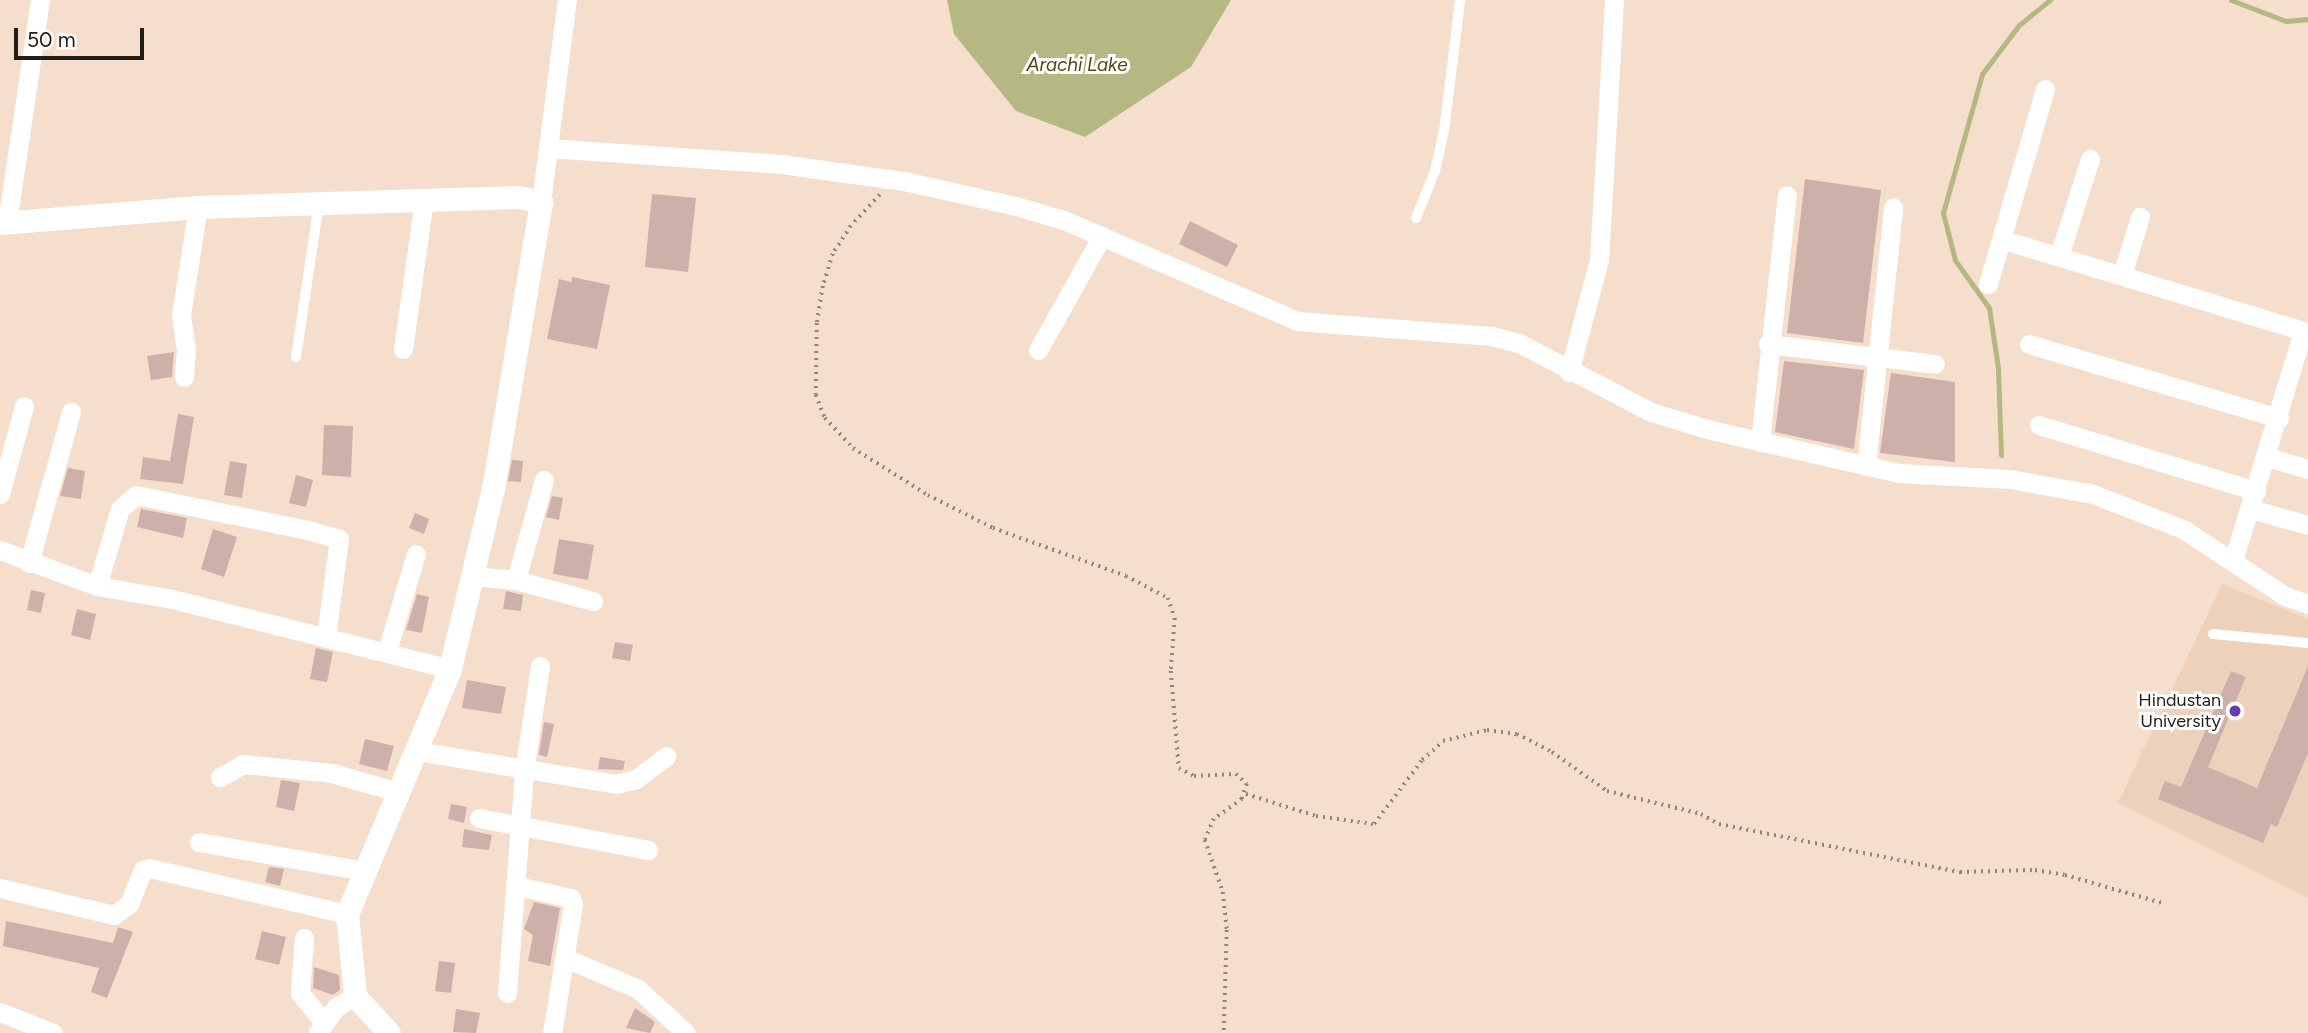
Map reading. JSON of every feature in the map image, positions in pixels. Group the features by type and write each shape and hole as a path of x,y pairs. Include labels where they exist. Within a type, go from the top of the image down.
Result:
{"street":[{"path":"40,0 4,223 198,207 520,197 541,202"},
{"path":"389,1033 355,996 347,914 450,669 474,576 541,202 567,0"},
{"path":"1569,372 1599,260 1614,0"},
{"path":"1988,284 2004,240 2045,89"},
{"path":"548,148 781,164 895,180 1016,206 1101,236 1193,280 1297,321 1492,336 1519,343 1569,372 1651,412 1760,442 1866,466 1954,478 2010,479 2093,494 2183,529 2285,596 2308,604"},
{"path":"2059,256 2090,159"},
{"path":"1760,442 1768,344 1787,195"},
{"path":"403,349 424,200"},
{"path":"184,377 187,357 181,315 198,207"},
{"path":"1866,466 1893,207"},
{"path":"2122,275 2140,217"},
{"path":"1038,350 1101,236"},
{"path":"2004,240 2303,331 2234,562"},
{"path":"1768,344 1935,364"},
{"path":"2029,344 2279,418"},
{"path":"0,494 24,406"},
{"path":"29,563 71,412"},
{"path":"2039,425 2254,500 2308,525"},
{"path":"2267,457 2308,469"},
{"path":"516,580 544,480"},
{"path":"96,586 120,509 136,495 309,530 339,539 326,636"},
{"path":"0,550 96,586 172,599 450,669"},
{"path":"387,652 416,554"},
{"path":"474,576 516,580 593,601"},
{"path":"507,993 524,772 540,666"},
{"path":"417,751 524,772 626,783 666,756"},
{"path":"220,777 243,764 332,773 398,792"},
{"path":"479,818 648,850"},
{"path":"200,842 366,871"},
{"path":"0,888 114,915 129,904 143,870 149,868 347,914"},
{"path":"517,887 571,898 574,910 552,1033"},
{"path":"304,938 300,993 321,1028 336,1007 355,996"},
{"path":"565,958 638,989 686,1033"},
{"path":"0,1012 53,1033"}],"lane":[{"path":"1416,218 1435,171 1444,131 1460,0"},
{"path":"296,357 318,204"},
{"path":"2213,634 2308,643"}],"path":[{"path":"895,180 851,226 833,254 823,286 817,323 816,395 825,418 853,448 928,495 993,528 1126,576 1168,598 1175,618 1171,671 1179,768 1194,776 1236,774 1247,784 1246,794 1214,819 1205,840 1223,892 1227,930 1224,1033"},
{"path":"1246,794 1316,816 1374,824 1422,760 1443,741 1487,730 1517,734 1552,752 1607,791 1702,814 1719,824 1960,872 2035,870 2065,875 2162,903"}],"shaded area":[{"name":"Hindustan University","path":"2222,584 2308,619 2308,898 2118,803"}],"water":[{"name":"Arachi Lake","path":"947,0 1231,0 1191,67 1085,137 1016,111 954,34"}],"building":[{"path":"1805,179 1881,190 1863,343 1787,333"},
{"path":"652,194 696,198 688,272 645,267"},
{"path":"1190,221 1238,245 1227,267 1179,244"},
{"path":"572,277 610,285 597,349 547,339 559,279 571,282"},
{"path":"174,352 172,377 151,380 147,356"},
{"path":"1784,361 1864,370 1854,449 1775,432"},
{"path":"1891,373 1955,382 1955,462 1880,453"},
{"path":"178,414 194,417 183,484 140,479 143,457 170,461"},
{"path":"324,425 353,426 351,477 322,475"},
{"path":"512,460 523,461 521,482 508,481"},
{"path":"230,461 247,464 242,498 224,495"},
{"path":"68,468 85,471 81,499 60,496"},
{"path":"296,475 313,480 306,507 289,503"},
{"path":"552,496 563,498 559,520 546,517"},
{"path":"141,509 187,518 183,538 137,527"},
{"path":"415,513 429,519 424,534 409,528"},
{"path":"213,529 237,537 224,577 201,569"},
{"path":"559,539 594,545 588,580 553,574"},
{"path":"31,590 45,593 41,613 27,610"},
{"path":"506,591 523,595 521,611 503,609"},
{"path":"417,594 429,597 422,633 406,630"},
{"path":"77,609 96,614 90,640 71,635"},
{"path":"615,642 633,645 630,661 612,658"},
{"path":"316,648 333,652 327,682 310,679"},
{"path":"2308,666 2308,753 2277,827 2271,824 2263,843 2158,799 2165,781 2181,787 2231,671 2246,677 2208,767 2257,788"},
{"path":"467,680 506,687 501,714 462,708"},
{"path":"544,722 554,724 547,757 539,755"},
{"path":"365,739 394,746 387,771 359,764"},
{"path":"600,757 625,761 623,770 598,769"},
{"path":"281,780 300,783 294,811 276,807"},
{"path":"451,804 467,807 464,823 448,819"},
{"path":"464,829 492,835 489,850 462,847"},
{"path":"269,867 284,869 280,886 265,882"},
{"path":"534,902 560,908 550,966 528,961 533,935 524,929"},
{"path":"6,921 113,943 118,927 133,932 107,998 91,992 99,968 3,946"},
{"path":"262,931 286,937 279,965 255,959"},
{"path":"439,961 455,963 451,993 435,991"},
{"path":"314,967 339,975 340,990 333,995 313,988"},
{"path":"635,1008 655,1022 650,1033 626,1028"},
{"path":"456,1009 480,1013 476,1033 453,1032"}],"waterway":[{"path":"2001,455 1998,368 1989,308 1955,260 1943,213 1982,74 2019,25 2050,0"},
{"path":"2231,0 2286,21 2308,19"}],"place":[{"name":"Hindustan University","path":"2235,711"}]}
